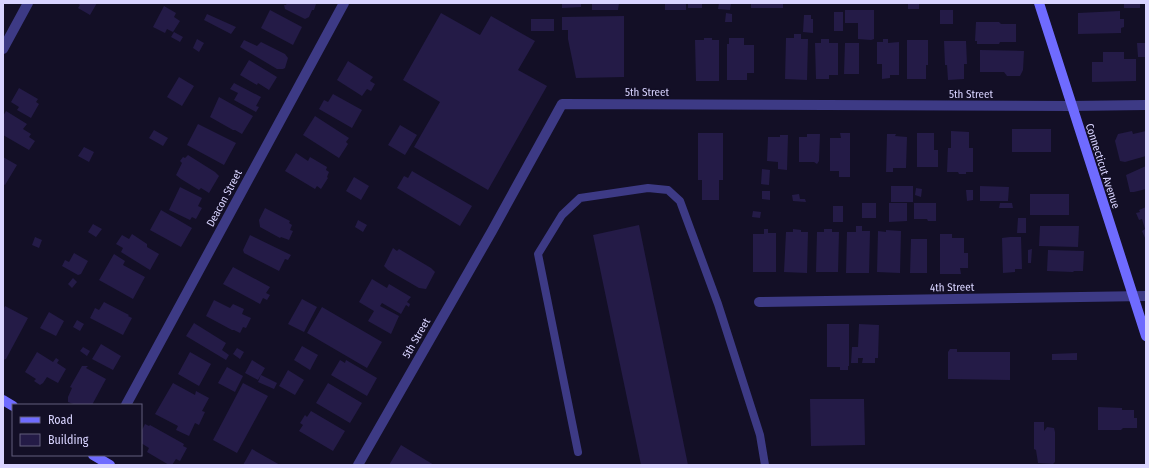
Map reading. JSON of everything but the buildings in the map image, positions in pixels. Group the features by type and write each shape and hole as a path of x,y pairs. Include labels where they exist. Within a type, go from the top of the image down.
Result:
{"main road":[{"name":"Connecticut Avenue","path":"1039,3 1146,336"},
{"path":"3,400 12,405"},
{"path":"95,458 110,465"}],"street":[{"path":"3,49 28,3"},
{"name":"Deacon Street","path":"127,404 344,3"},
{"name":"5th Street","path":"358,465 492,231 562,104 1146,105"},
{"name":"4th Street","path":"759,302 1146,296"}],"lane":[{"path":"578,452 538,254 562,215 580,198 648,188 668,190 680,201 718,304 760,435 764,465"}]}
